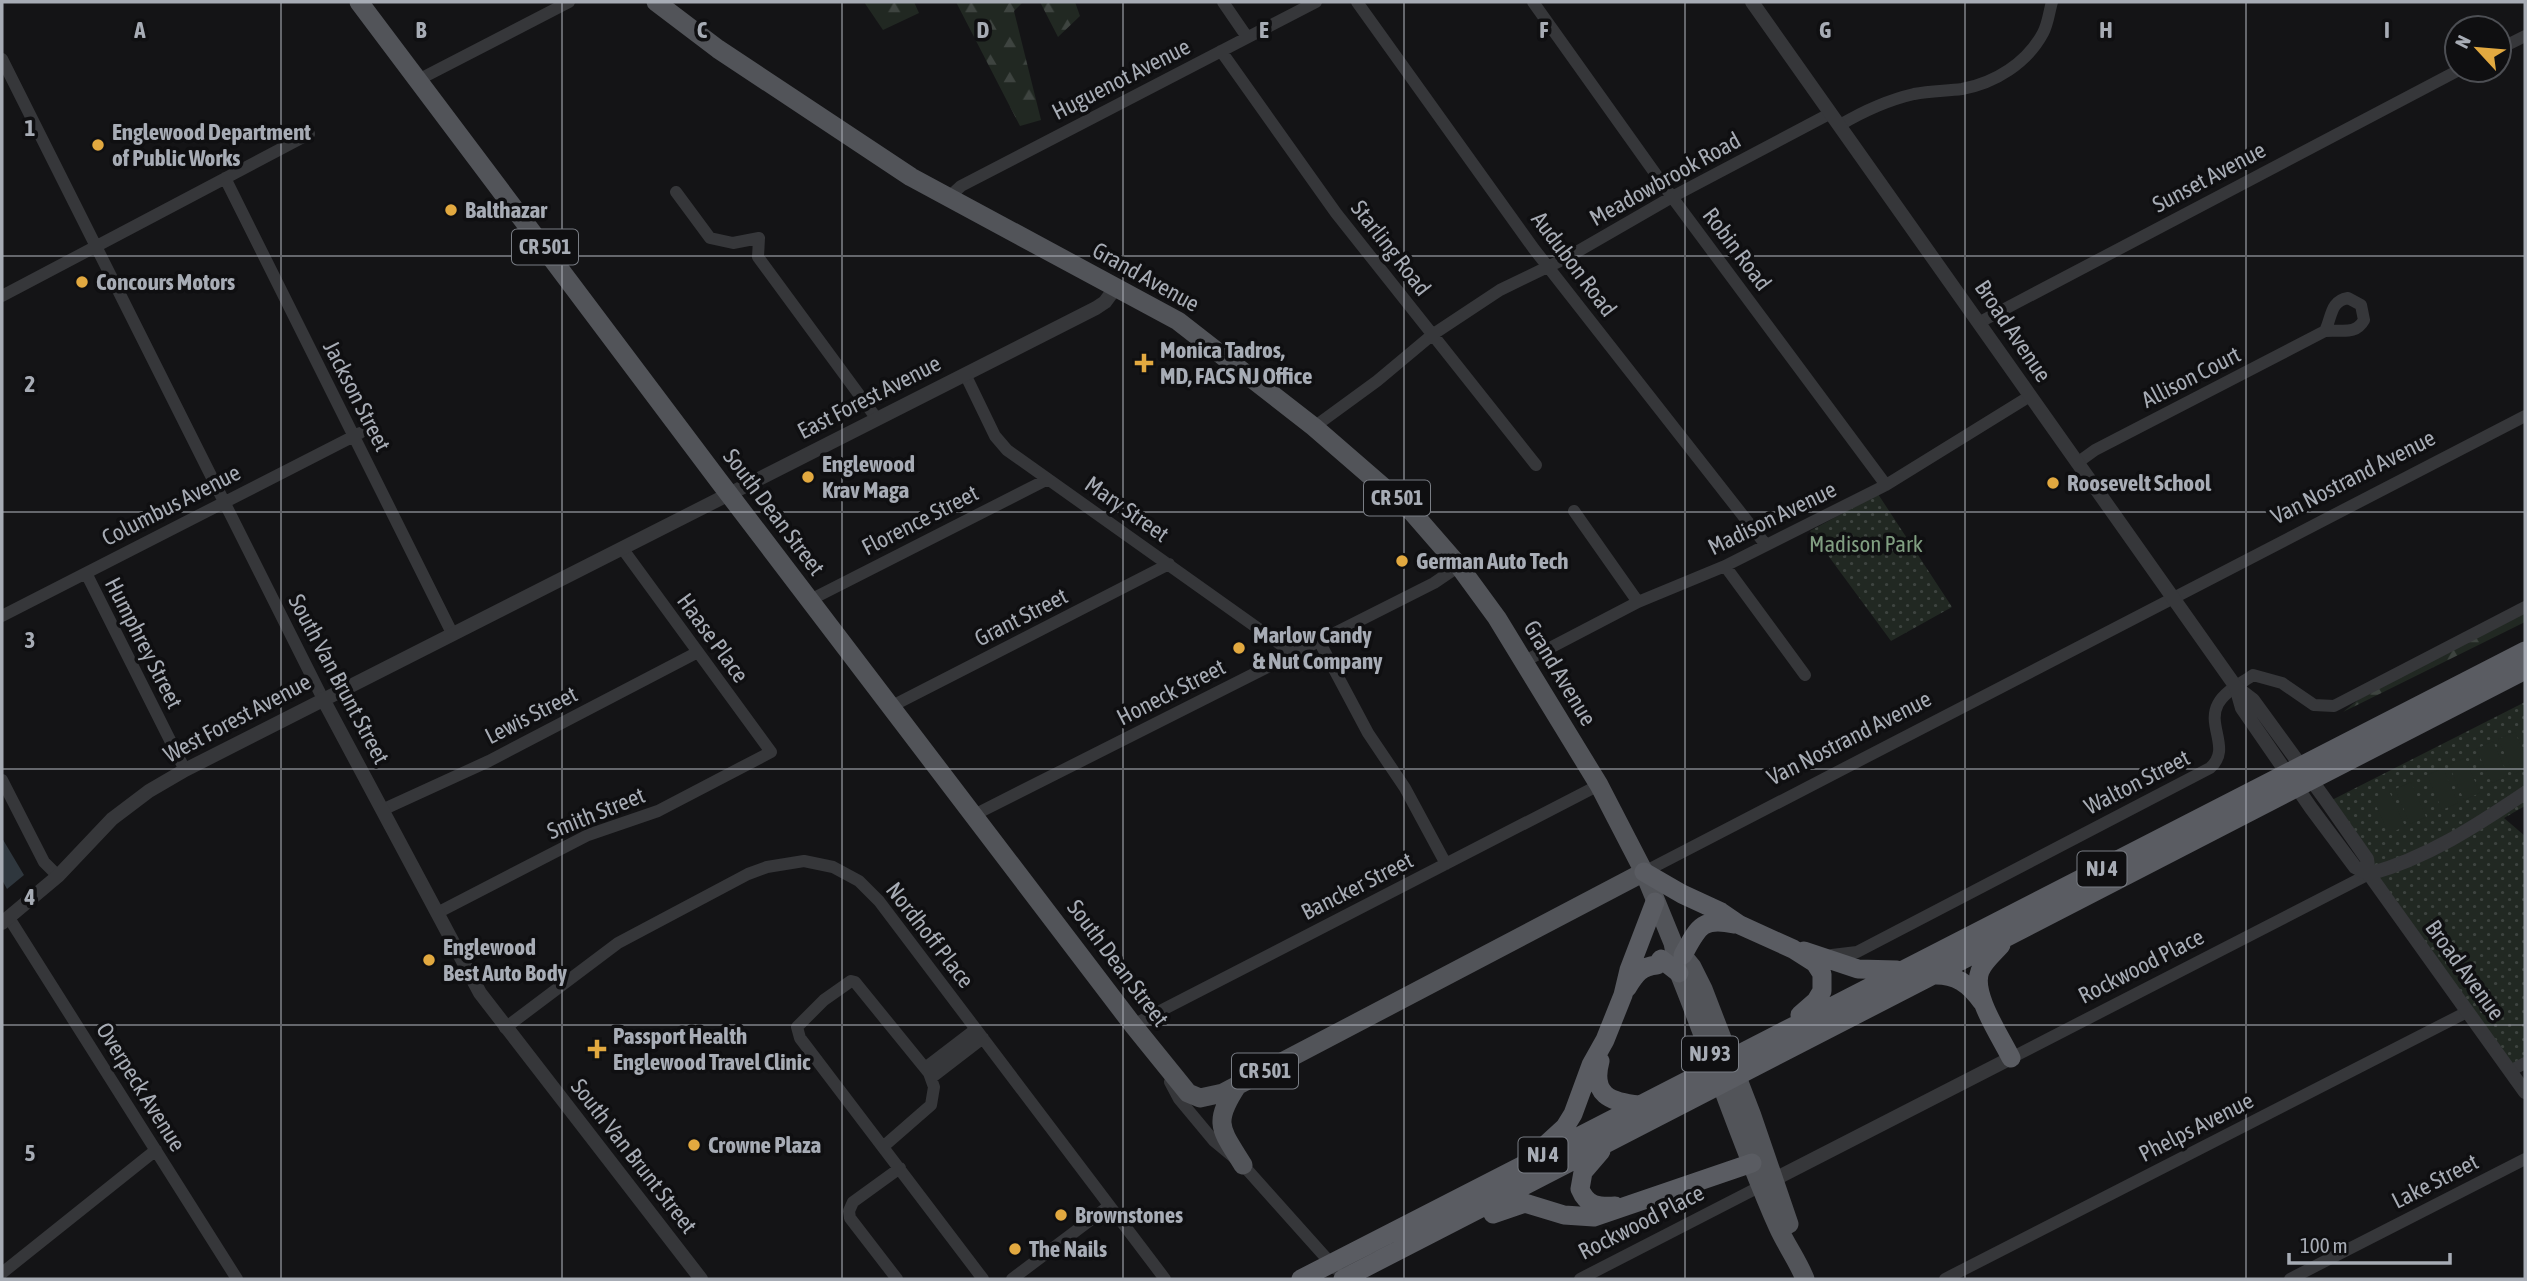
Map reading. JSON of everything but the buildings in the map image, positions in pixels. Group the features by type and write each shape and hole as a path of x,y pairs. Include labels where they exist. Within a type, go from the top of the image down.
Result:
{"highway":[{"name":"NJ 4","path":"1349,1271 1521,1166 1639,1105 1757,1066 2011,935 2525,651"},
{"name":"NJ 4","path":"2317,767 2525,670"},
{"name":"NJ 4","path":"1301,1279 1349,1271 1433,1232 1609,1142 1697,1086 1741,1052 1902,970 2284,785"},
{"path":"1644,872 1721,912 1740,925 1793,949 1817,966 1822,974 1823,987 1816,1001 1784,1030"},
{"path":"1521,1166 1569,1121 1623,995 1629,970 1655,902"},
{"path":"1623,995 1639,971 1657,965 1661,959 1678,957 1704,924 1715,921 1740,925"},
{"path":"2011,935 1979,972 1984,1006 2011,1058"},
{"path":"1793,949 1820,955 1858,969 1902,970"},
{"path":"1933,975 1961,980 1984,1006"},
{"path":"1605,1040 1597,1072 1601,1089 1607,1097 1617,1102 1639,1105"},
{"path":"1609,1142 1583,1172 1580,1189 1584,1198 1592,1205 1623,1205"},
{"path":"1433,1232 1525,1203 1564,1215 1583,1217 1607,1214 1623,1205 1752,1163"}],"main road":[{"name":"South Dean Street","path":"359,2 1133,1025 1183,1087 1195,1097"},
{"name":"Grand Avenue","path":"656,2 741,64 902,171 1165,313 1194,332 1314,427 1412,512 1459,566 1497,618 1599,785 1644,872 1678,957 1752,1163 1768,1183"},
{"name":"Van Nostrand Avenue","path":"1195,1097 1214,1096 1237,1086 1644,872"},
{"name":"Grand Avenue","path":"1678,957 1692,967 1703,989 1768,1183 1780,1231 1794,1253 1805,1279"},
{"path":"1237,1086 1223,1109 1221,1123 1243,1165"}],"street":[{"path":"418,80 569,2"},
{"path":"1223,2 1247,37"},
{"name":"Huguenot Avenue","path":"948,198 973,180 1316,2"},
{"name":"Audubon Road","path":"1357,2 1548,266 1766,545"},
{"name":"Robin Road","path":"1533,2 1672,197 1886,485"},
{"name":"Broad Avenue","path":"1752,2 2236,687 2242,708 2297,788 2355,867 2369,874 2525,1093"},
{"name":"Meadowbrook Road","path":"1314,427 1377,381 1432,335 1500,289 1548,266 1672,197 1835,119 1889,101 1925,92 1961,89 1996,78 2012,68 2036,44 2045,30 2052,2"},
{"name":"Starling Road","path":"1221,51 1336,214 1536,465"},
{"name":"South Van Brunt Street","path":"2,59 222,502 471,979 505,1028 701,1279"},
{"name":"Sunset Avenue","path":"1980,322 2443,78"},
{"path":"2,296 309,134"},
{"name":"Jackson Street","path":"225,178 357,434 453,633"},
{"path":"676,192 710,238 733,243 759,238 758,257 877,419"},
{"name":"East Forest Avenue","path":"637,541 1096,308 1105,302 1116,287"},
{"name":"Allison Court","path":"2077,463 2095,450 2325,331"},
{"name":"Mary Street","path":"965,374 998,441 1294,654"},
{"name":"Madison Avenue","path":"1525,661 1638,602 1725,566 1886,485 2030,396"},
{"name":"Van Nostrand Avenue","path":"1644,872 2525,416"},
{"name":"Columbus Avenue","path":"2,616 357,434"},
{"name":"Florence Street","path":"810,600 1048,479"},
{"path":"1574,511 1638,602"},
{"name":"West Forest Avenue","path":"10,917 52,881 112,819 149,791 323,699 637,541"},
{"name":"Haase Place","path":"622,548 771,752"},
{"name":"Grant Street","path":"892,706 1169,565"},
{"name":"Honeck Street","path":"974,814 1434,583 1459,566"},
{"path":"1725,566 1805,675"},
{"name":"Humphrey Street","path":"86,573 185,770"},
{"path":"2236,687 2253,675 2282,683 2314,705 2334,706 2525,607"},
{"path":"1319,641 1368,733 1405,788 1446,864"},
{"name":"Lewis Street","path":"382,810 489,761 698,652"},
{"name":"Walton Street","path":"1820,955 1843,956 1857,952 2205,771 2216,762 2221,751 2215,721 2217,706 2223,697 2236,687"},
{"name":"Smith Street","path":"437,913 588,835 659,811 771,752"},
{"path":"2,780 52,881"},
{"name":"Bancker Street","path":"1133,1025 1599,785"},
{"name":"Rockwood Place","path":"1580,1279 2369,874 2397,867 2450,842 2525,793"},
{"name":"Nordhoff Place","path":"505,1028 592,960 641,929 748,874 777,864 804,860 842,870 873,892 1165,1279"},
{"name":"Overpeck Avenue","path":"10,917 237,1279"},
{"path":"884,1146 930,1105 934,1087 928,1073 855,982 851,981 824,1000 797,1027 800,1038 983,1279"},
{"name":"Phelps Avenue","path":"1945,1279 2466,1012"},
{"path":"928,1073 980,1034"},
{"name":"South Dean Street","path":"1153,1049 1179,1099 1214,1141 1243,1165 1349,1271"},
{"path":"2510,1071 2525,1063"},
{"path":"2,1273 156,1150"},
{"name":"Lake Street","path":"2290,1279 2525,1159"},
{"path":"897,1279 850,1218 849,1211 853,1202 900,1168"},
{"path":"1012,1279 1109,1206"}],"green space":[{"path":"864,2 914,2 919,13 883,30"},
{"path":"956,2 1023,2 1014,11 1041,120 1020,126"},
{"path":"1040,2 1075,2 1080,16 1058,37"},
{"name":"Madison Park","path":"1878,494 1952,607 1891,641 1810,531"},
{"path":"2525,608 2525,622 2343,712 2380,682"},
{"path":"2525,702 2525,806 2504,818 2525,836 2525,1063 2510,1071 2322,805"},
{"path":"2515,732 2525,756 2525,769 2514,774 2498,739"},
{"path":"2493,741 2508,776 2492,783 2476,749"},
{"path":"2465,758 2480,793 2464,800 2449,765"},
{"path":"2443,768 2458,803 2442,810 2427,775"},
{"path":"2411,782 2426,817 2410,824 2395,789"},
{"path":"2389,791 2405,826 2389,834 2373,799"}],"shaded area":[{"path":"2,838 24,875 7,889 2,880"}],"place":[{"name":"Englewood Department of Public Works","path":"98,145"},
{"name":"Balthazar","path":"451,210"},
{"name":"Concours Motors","path":"82,282"},
{"name":"Monica Tadros, MD, FACS NJ Office","path":"1144,363"},
{"name":"Englewood Krav Maga","path":"808,477"},
{"name":"Roosevelt School","path":"2053,483"},
{"name":"German Auto Tech","path":"1402,561"},
{"name":"Marlow Candy & Nut Company","path":"1239,648"},
{"name":"Englewood Best Auto Body","path":"429,960"},
{"name":"Passport Health Englewood Travel Clinic","path":"597,1049"},
{"name":"Crowne Plaza","path":"694,1145"},
{"name":"Brownstones","path":"1061,1215"},
{"name":"The Nails","path":"1015,1249"}]}
